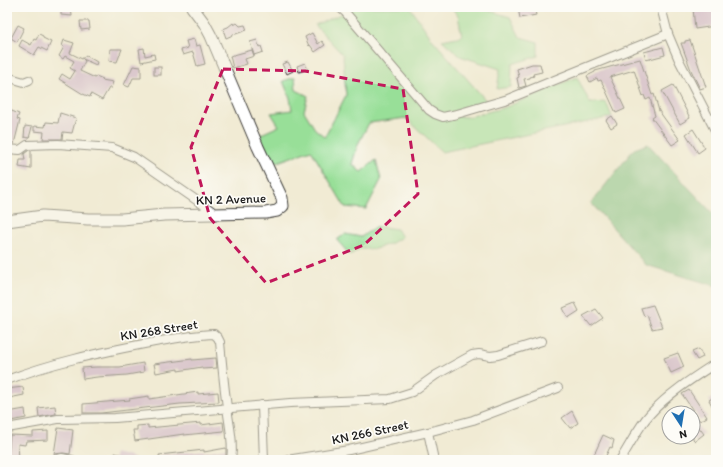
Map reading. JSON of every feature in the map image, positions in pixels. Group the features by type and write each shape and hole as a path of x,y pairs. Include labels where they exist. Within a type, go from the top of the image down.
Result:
{"main road":[{"name":"KN 2 Avenue","path":"7,221 43,216 88,219 122,219 164,215 266,213 277,211 282,206 282,198 258,147 211,36 204,23 192,7"}],"street":[{"path":"339,7 345,12 429,110 443,117 508,99 668,34"},
{"path":"661,7 668,34 688,80 716,132"},
{"path":"7,77 24,82 30,80"},
{"path":"7,149 20,150 27,145 58,144 112,148 134,157 216,213"},
{"name":"KN 268 Street","path":"7,380 36,370 106,351 192,335 214,334 220,342 227,408 232,438 231,460"},
{"path":"7,428 58,419 115,418 262,405 390,399 412,392 436,375 472,355 498,355 542,342"},
{"path":"620,460 640,427 659,404 688,380 716,363"},
{"path":"428,432 473,420 558,388"},
{"path":"262,405 264,460"},
{"name":"KN 266 Street","path":"288,460 349,450 428,432 434,460"},
{"path":"54,460 62,458 72,460"}],"highlighted area":[{"path":"223,69 305,71 403,89 418,194 364,245 266,283 210,218 191,147"}],"green space":[{"path":"338,7 410,7 432,39 490,105 438,115 468,117 506,107 577,77 590,103 606,102 612,117 442,152 406,118 369,123 358,144 352,164 361,172 376,160 381,180 366,209 345,207 311,150 272,164 259,135 279,126 271,113 292,110 290,98 283,81 295,77 296,90 308,96 304,111 315,129 325,137 346,95 343,55 315,25 344,13"},
{"path":"451,7 477,7 510,17 520,37 538,42 538,56 512,64 511,87 497,89 500,69 460,56 442,40 462,36 458,16"},
{"path":"648,144 716,217 716,286 646,265 591,203 634,149"},
{"path":"382,227 397,229 402,237 392,243 375,249 359,249 352,254 349,254 337,240 345,234 361,237 374,228"}],"building":[{"path":"63,7 71,7 72,16 61,15 61,9 63,9"},
{"path":"534,7 536,15 520,18 518,8"},
{"path":"716,7 715,26 695,29 693,8"},
{"path":"80,21 89,21 90,29 81,30"},
{"path":"233,23 234,25 237,23 240,26 245,25 247,30 226,38 223,29"},
{"path":"18,25 24,28 17,42 11,38"},
{"path":"312,33 318,44 322,41 325,45 315,52 310,45 309,46 305,37"},
{"path":"39,34 51,42 47,51 39,47 34,55 19,46 22,40 31,45"},
{"path":"194,39 196,46 200,45 205,64 197,66 193,52 183,55 181,50 188,48 186,41"},
{"path":"64,40 74,43 70,53 82,59 85,55 97,62 96,65 83,59 85,61 80,71 95,78 96,76 103,79 102,80 113,82 111,88 109,88 102,100 91,94 90,97 83,94 59,79 62,74 70,79 75,71 70,68 74,61 65,56 63,59 59,56 64,47 62,46"},
{"path":"257,40 259,47 261,46 263,52 254,55 250,42"},
{"path":"690,40 706,87 700,89 681,43 685,43 685,41"},
{"path":"663,47 665,55 646,60 644,52"},
{"path":"144,48 145,56 154,54 155,59 141,62 139,49"},
{"path":"110,49 122,49 117,62 109,61"},
{"path":"252,50 254,56 245,59 247,64 233,68 230,56"},
{"path":"640,59 659,111 680,140 672,145 652,118 655,116 650,98 646,100 644,95 643,96 634,70 610,77 625,109 616,113 601,80 598,81 597,78 590,82 587,76 595,71"},
{"path":"288,62 293,71 287,74 282,64"},
{"path":"305,63 308,69 299,72 297,66"},
{"path":"532,64 540,64 542,72 533,74 534,76 524,79 526,86 519,88 517,69"},
{"path":"133,66 141,67 141,78 133,78 129,87 124,85"},
{"path":"154,67 161,67 161,75 154,75"},
{"path":"673,85 690,118 680,124 662,91"},
{"path":"7,109 19,114 17,119 20,120 14,144 7,144"},
{"path":"60,113 76,118 72,133 63,132 62,139 43,139 44,132 34,131 34,126 45,127 46,122 58,123"},
{"path":"612,116 617,124 611,128 606,120"},
{"path":"25,126 32,127 29,138 24,137"},
{"path":"693,129 705,148 698,153 686,134"},
{"path":"31,150 31,169 19,167 20,160 25,160 24,154"},
{"path":"575,303 579,311 568,318 563,308"},
{"path":"653,305 662,327 652,329 647,315 644,316 641,308"},
{"path":"596,309 603,318 591,326 583,316"},
{"path":"699,349 703,357 697,360 692,352"},
{"path":"678,353 684,367 671,373 664,358"},
{"path":"216,358 217,368 202,369 202,367 156,373 154,364 192,359"},
{"path":"143,363 144,372 83,379 82,368 120,367"},
{"path":"23,387 24,395 9,398 7,389"},
{"path":"689,390 699,405 689,405 682,394"},
{"path":"198,392 198,394 218,392 219,402 180,404 101,413 83,413 83,404 130,400 129,399 149,396 149,399"},
{"path":"716,396 716,413 709,400"},
{"path":"55,406 56,414 39,417 38,408"},
{"path":"701,408 707,417 701,420"},
{"path":"25,409 26,418 10,421 8,412"},
{"path":"572,411 578,423 570,428 562,418"},
{"path":"223,422 224,431 184,434 135,441 133,430 137,430 137,426 148,425 148,428 201,423 201,425"},
{"path":"58,428 73,430 70,454 54,454"},
{"path":"48,431 48,440 26,441 25,445 18,444 19,460 8,460 10,435 33,436 33,432"},
{"path":"603,435 614,440 612,448 610,447 604,460 593,457"},
{"path":"226,448 226,457 212,460 160,460 159,455 204,450 204,452"},
{"path":"115,453 134,458 134,460 113,460"}]}
